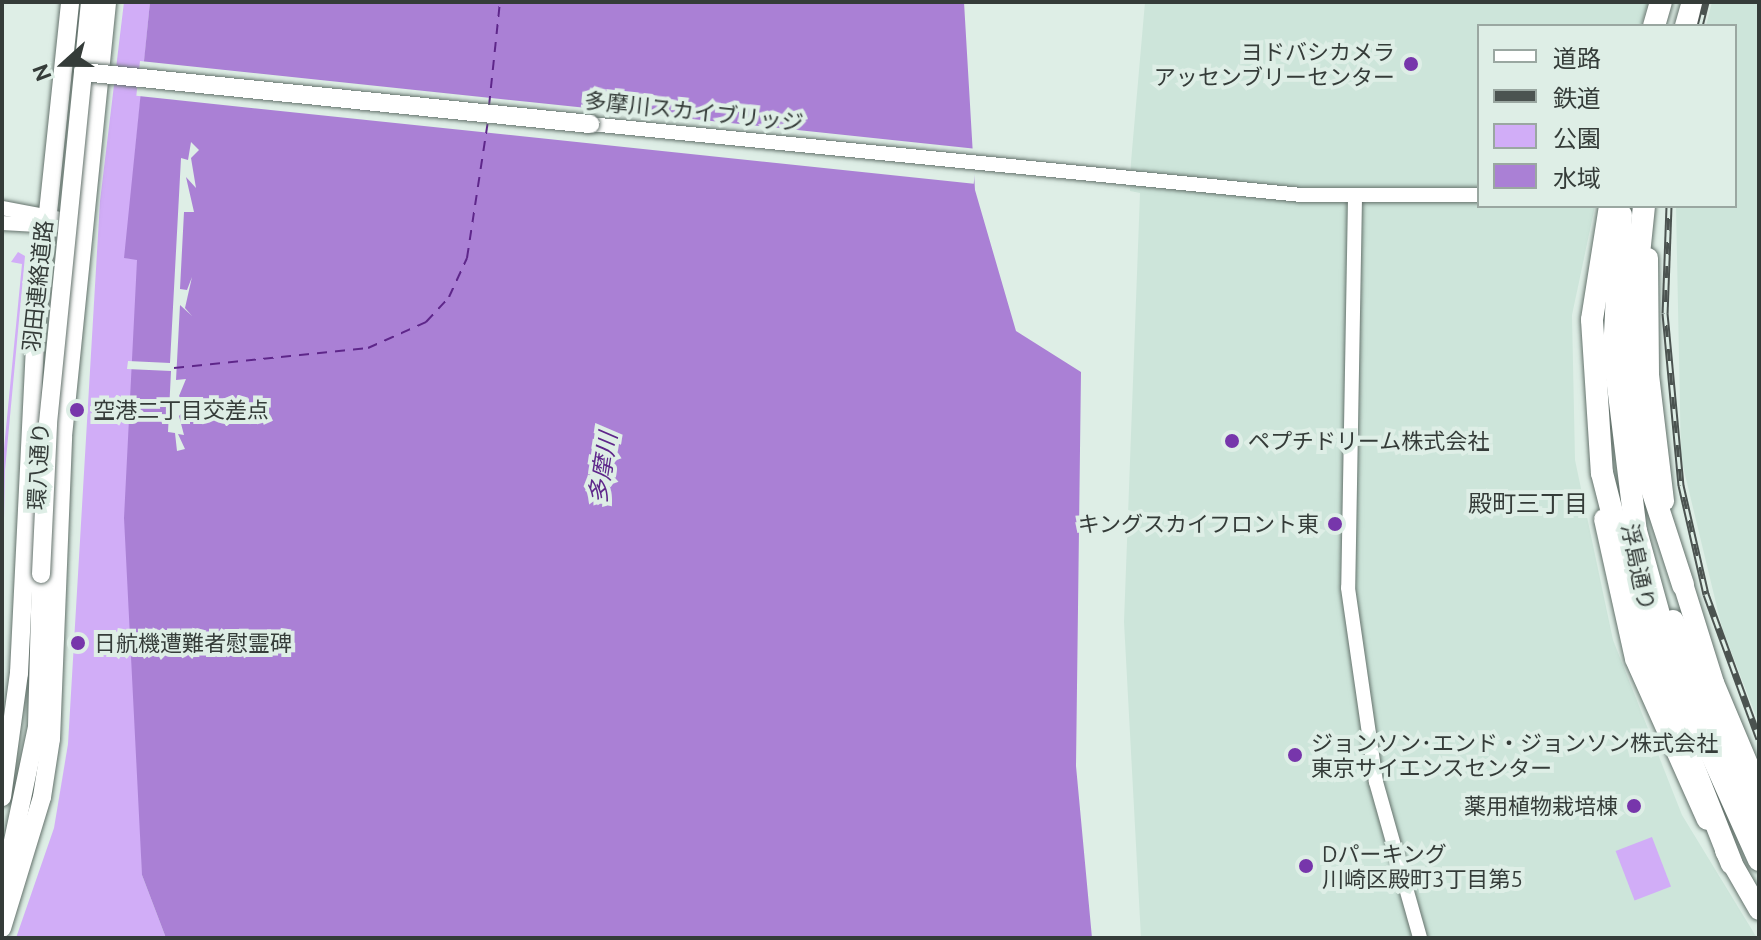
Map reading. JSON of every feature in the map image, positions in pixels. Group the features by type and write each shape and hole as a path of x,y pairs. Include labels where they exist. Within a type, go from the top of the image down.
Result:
{"highway":[{"path":"1653,24 1661,2"},
{"path":"1660,24 1661,2"},
{"path":"1672,24 1678,2"},
{"path":"1686,24 1692,2"},
{"name":"浮島通り","path":"1604,208 1585,347 1609,544 1651,703 1732,864 1759,910"},
{"path":"1610,208 1592,320 1595,432 1646,646 1732,864"},
{"path":"1623,208 1614,353 1636,531 1675,673 1759,860"},
{"path":"1634,208 1625,353 1641,503 1689,666 1759,821"},
{"path":"1644,208 1634,303 1642,444 1683,585"},
{"name":"浮島通り","path":"1651,208 1646,317 1653,426 1683,585 1759,790"}],"main road":[{"name":"環八通り","path":"3,793 19,673 23,500 47,220 70,2"},
{"name":"羽田連絡道路","path":"41,574 48,423 90,2"},
{"name":"環八通り","path":"2,928 42,797 51,739 63,436 107,2"},
{"name":"多摩川スカイブリッジ","path":"83,72 590,124"},
{"path":"3,793 23,726 41,574"},
{"path":"2,893 37,727 41,574"}],"street":[{"name":"多摩川スカイブリッジ","path":"590,124 1301,195 1355,198 1477,195"},
{"path":"1355,198 1348,588 1378,789 1420,938"},
{"path":"2,208 47,220 84,224"},
{"path":"2,223 47,220"}],"shaded area":[{"path":"1145,2 1648,2 1642,24 1477,24 1477,208 1595,208 1572,315 1575,460 1613,640 1682,815 1757,938 1141,938 1124,622 1140,193 1130,191"},
{"path":"1712,2 1759,2 1759,724 1722,628 1681,458 1676,208 1737,208 1737,24 1706,24"}],"green space":[{"path":"124,2 150,2 125,258 137,259 142,875 166,938 16,938 54,828 68,744 100,201"},
{"path":"18,252 25,256 5,470 2,618 2,469 22,264 11,262"},
{"path":"1652,837 1671,886 1635,900 1616,851"}],"water":[{"name":"多摩川","path":"150,2 964,2 975,190 1016,331 1081,372 1076,766 1092,938 166,938 142,875 124,518 137,260 124,258"}],"pier":[{"path":"140,61 977,149 974,184 136,96"},
{"path":"191,142 199,150 191,158 196,188 186,177 194,212 184,212 180,289 187,290 192,277 185,308 192,316 180,305 176,380 186,379 179,396 187,407 179,416 184,435 178,434 185,449 177,451 175,433 168,432 171,371 127,369 128,361 170,363 181,158 188,160"}],"ferry route":[{"path":"489,106 500,2"},
{"path":"174,368 368,348 426,322 449,297 467,258 488,121"}],"railway":[{"path":"1700,24 1706,2"},
{"path":"1669,208 1665,313 1681,485 1706,594 1759,739"}],"place":[{"name":"ヨドバシカメラ アッセンブリーセンター","path":"1411,64"},
{"name":"空港二丁目交差点","path":"77,410"},
{"name":"ペプチドリーム株式会社","path":"1232,441"},
{"name":"キングスカイフロント東","path":"1335,524"},
{"name":"日航機遭難者慰霊碑","path":"78,643"},
{"name":"ジョンソン･エンド・ジョンソン株式会社 東京サイエンスセンター","path":"1295,755"},
{"name":"薬用植物栽培棟","path":"1634,806"},
{"name":"Dパーキング 川崎区殿町3丁目第5","path":"1306,866"}],"district":[{"name":"殿町三丁目","path":"1528,504"}]}
